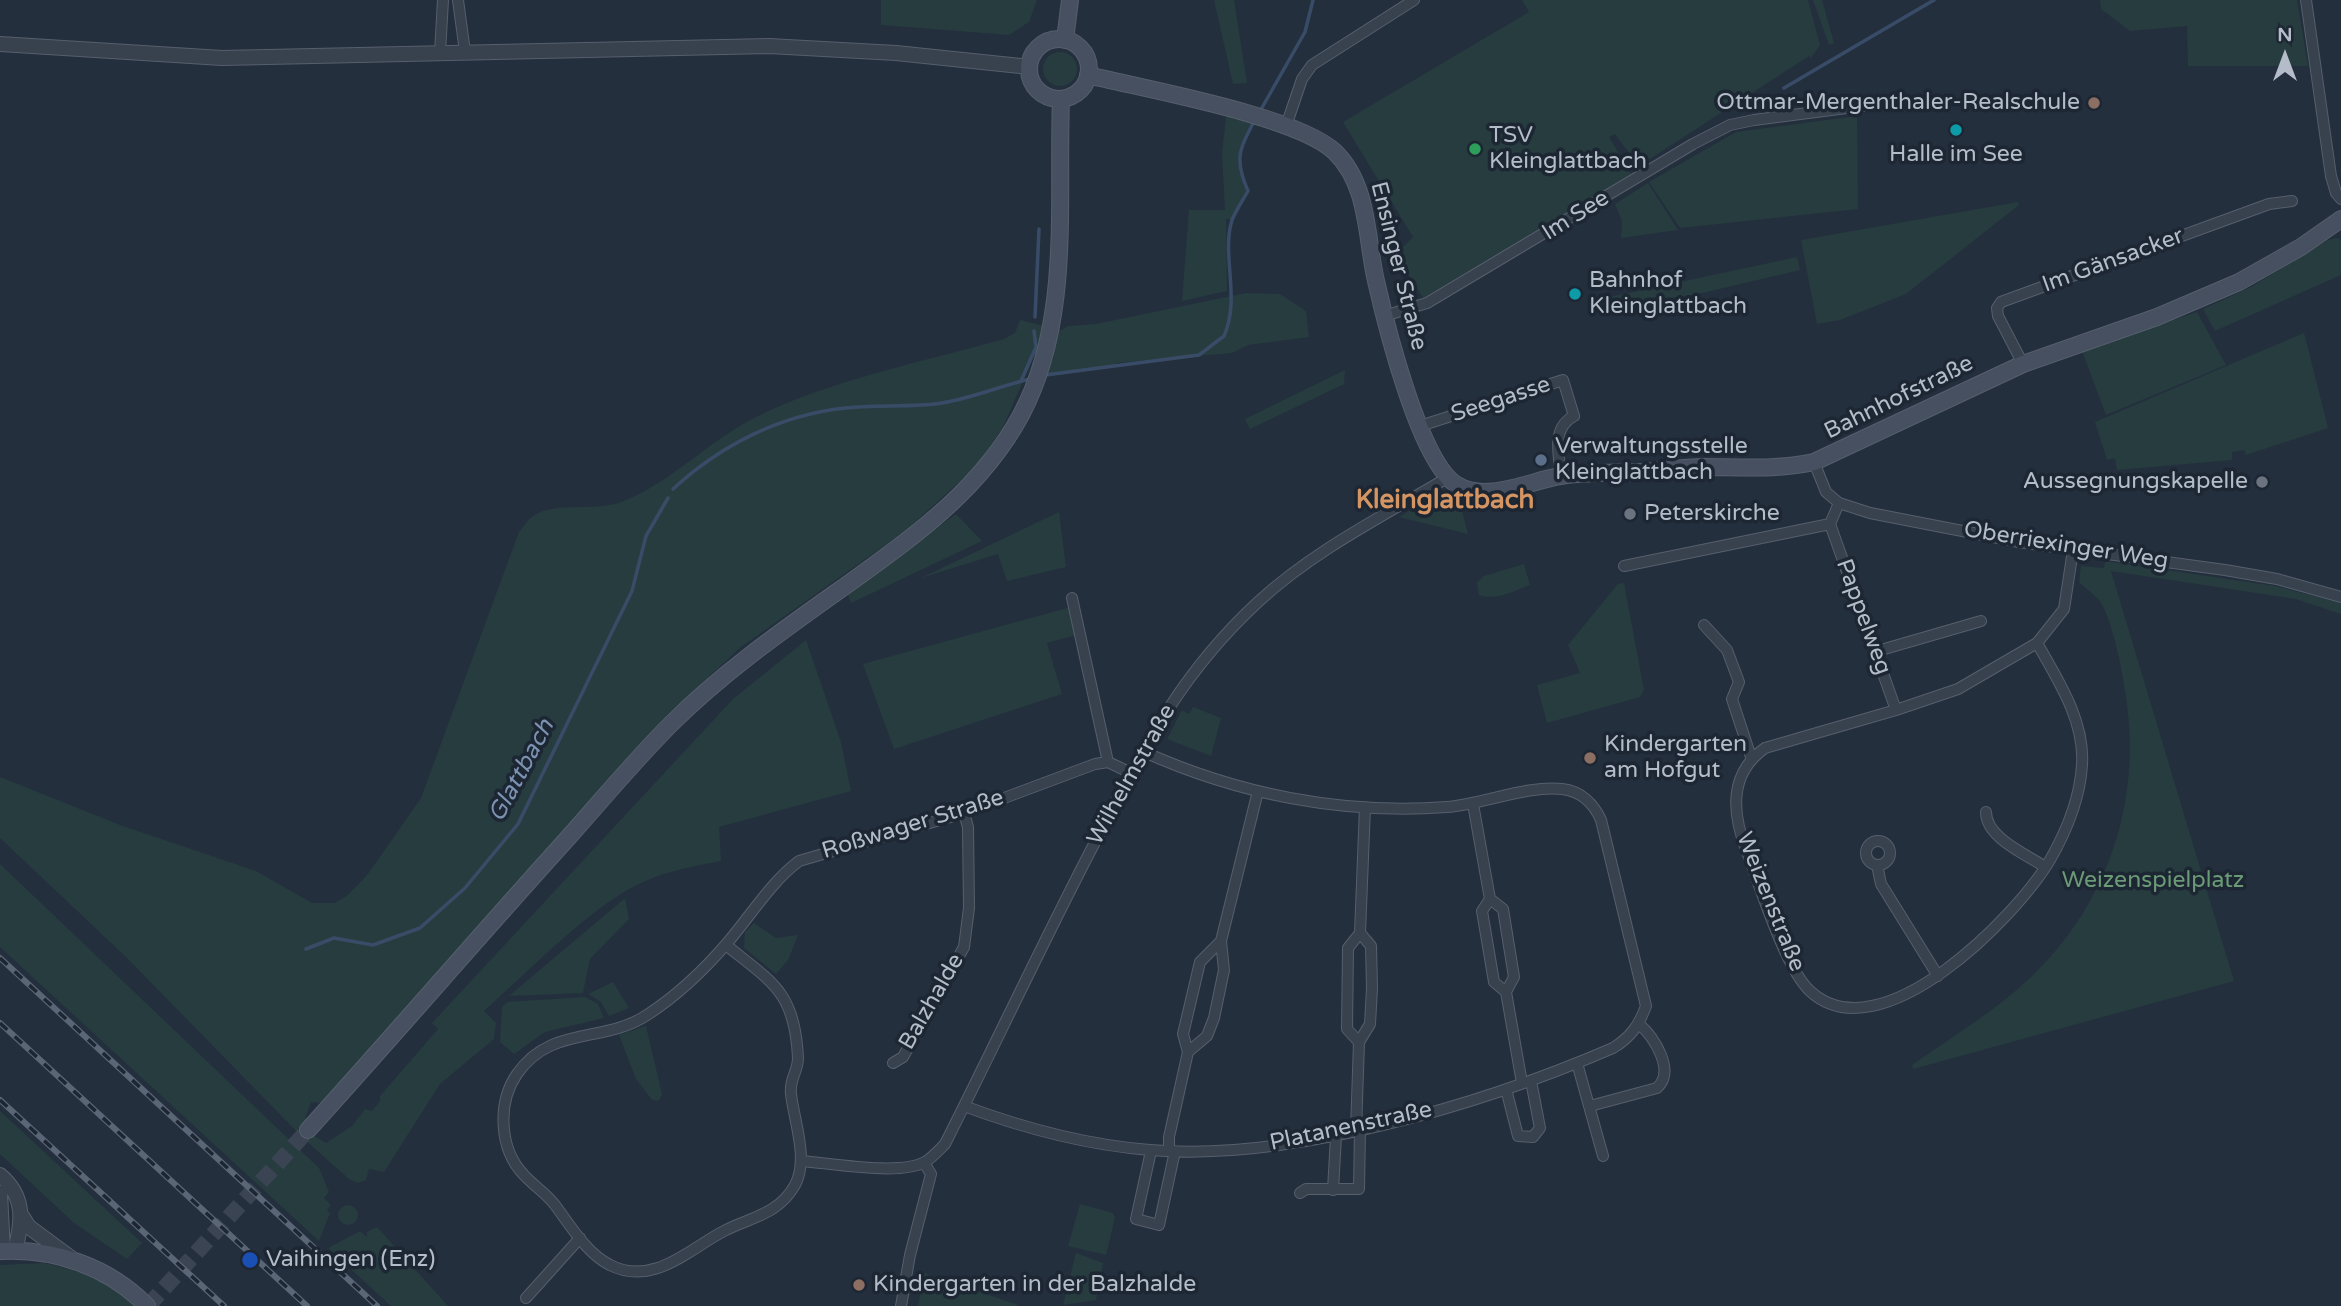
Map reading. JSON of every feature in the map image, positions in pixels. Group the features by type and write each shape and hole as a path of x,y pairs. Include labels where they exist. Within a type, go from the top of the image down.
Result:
{"main road":[{"path":"1065,40 1070,0"},
{"path":"1053,40 1065,40 1084,53 1088,75 1080,90 1061,99 1050,97 1036,87 1030,67 1040,46 1053,40"},
{"name":"Ensinger Straße","path":"1088,75 1286,126 1323,142 1341,159 1360,196 1384,316 1420,426 1447,478"},
{"path":"308,1130 672,723 764,645 937,518 959,498 996,454 1021,414 1037,378 1055,300 1061,99"},
{"name":"Bahnhofstraße","path":"1447,478 1465,489 1484,492 1561,476 1690,467 1786,468 1814,463 2023,364 2064,347 2157,317 2239,282 2301,247 2341,219"},
{"path":"6,1251 72,1259 116,1280 147,1306"}],"street":[{"path":"440,53 443,0"},
{"path":"458,0 465,52"},
{"path":"1286,126 1302,79 1312,65 1414,0"},
{"path":"2305,0 2331,176 2341,199"},
{"path":"0,44 222,58 713,45 806,47 1030,67"},
{"name":"Im See","path":"1384,316 1427,303 1693,144 1730,125 1893,102"},
{"name":"Im Gänsacker","path":"2023,364 1998,316 1997,308 2001,302 2269,204 2292,201"},
{"name":"Seegasse","path":"1420,426 1563,380 1574,416 1567,420 1559,432 1561,476"},
{"path":"1623,566 1830,523 1839,503 1826,492 1814,463"},
{"name":"Wilhelmstraße","path":"924,1163 945,1144 1022,982 1142,751 1199,663 1259,601 1303,566 1447,478"},
{"name":"Oberriexinger Weg","path":"1839,503 1928,525 2073,550 2225,569 2277,579 2341,597"},
{"name":"Pappelweg","path":"1830,523 1896,710"},
{"path":"1703,625 1727,650 1739,682 1732,699 1751,757 1765,748 1958,689 2037,643 2064,609 2073,550"},
{"path":"1073,598 1108,762 1131,773"},
{"path":"1874,652 1981,621"},
{"name":"Weizenstraße","path":"1751,757 1738,780 1735,811 1741,837 1798,976 1810,991 1839,1008 1852,1009 1887,1001 1938,976 1982,940 2022,899 2061,839 2075,802 2082,764 2075,717 2037,643"},
{"path":"1142,751 1195,773 1258,792 1305,801 1365,807 1419,808 1473,804 1562,789 1578,793 1592,805 1601,820 1646,1006 1639,1024 1654,1036 1665,1074 1664,1082 1657,1088 1590,1106"},
{"name":"Roßwager Straße","path":"726,945 773,983 790,1008 798,1061 789,1082 800,1161 795,1184 773,1210 731,1227 682,1259 661,1268 630,1271 610,1265 580,1238 551,1200 522,1174 505,1140 504,1111 515,1076 535,1054 551,1043 613,1030 643,1017 683,989 726,945 779,879 799,861 964,813 1108,762"},
{"path":"1188,1052 1207,1036 1214,1017 1224,970 1221,941 1258,792"},
{"path":"1473,804 1490,898 1503,909 1510,945 1514,977 1506,992"},
{"path":"1359,1042 1347,1029 1348,948 1360,933 1365,807"},
{"path":"1986,812 1986,820 1994,832 2045,867"},
{"name":"Balzhalde","path":"893,1063 902,1057 964,947 969,908 968,827 964,813"},
{"path":"1877,865 1881,884 1938,976"},
{"path":"1490,898 1482,911 1493,982 1506,992 1540,1128 1533,1137 1518,1136 1506,1089"},
{"path":"1300,1193 1306,1189 1359,1189 1359,1042 1370,1024 1371,988 1371,946 1360,933"},
{"path":"1151,1151 1136,1219 1159,1225 1172,1151 1169,1137 1188,1052 1183,1034 1200,962 1221,941"},
{"name":"Platanenstraße","path":"964,1106 1051,1134 1151,1151 1247,1149 1335,1136 1506,1089 1620,1044 1639,1024"},
{"path":"1577,1063 1603,1156"},
{"path":"1334,1189 1335,1136"},
{"path":"800,1161 897,1168 924,1163 931,1174 910,1255 901,1306"},
{"path":"0,1175 16,1194 22,1216 29,1227 72,1259"},
{"path":"0,1193 6,1251"},
{"path":"6,1251 22,1216"},
{"path":"526,1298 580,1238"}],"green space":[{"path":"881,0 1037,0 1029,22 1009,35 881,25"},
{"path":"1214,0 1234,0 1247,83 1233,84"},
{"name":"TSV Kleinglattbach","path":"1522,0 1808,0 1820,45 1811,58 1809,56 1639,166 1615,134 1609,137 1631,174 1423,298 1399,260 1401,249 1413,237 1343,122 1529,12"},
{"path":"1813,0 1822,0 1834,43 1829,45"},
{"path":"2100,0 2297,0 2308,66 2188,66 2187,26 2130,31 2101,9"},
{"path":"1060,52 1072,57 1077,69 1072,81 1060,86 1048,81 1043,69 1048,57"},
{"path":"1226,116 1251,123 1239,157 1246,191 1232,219 1226,219 1227,291 1182,301 1189,210 1225,210 1222,154"},
{"name":"TSV Kleinglattbach","path":"1857,116 1858,209 1680,228 1649,182 1736,132"},
{"path":"1648,183 1678,230 1621,238 1622,221 1615,204"},
{"path":"2018,202 2019,205 1906,294 1840,320 1817,324 1801,240"},
{"path":"2328,240 2341,240 2341,275 2215,331 2203,309 2251,287"},
{"path":"1797,257 1800,270 1698,294 1596,309 1596,300"},
{"path":"1246,293 1280,294 1306,311 1309,337 1248,345 1232,353 1116,363 1116,367 1046,377 1054,357 1035,354 1002,429 975,468 905,531 741,647 668,714 323,1103 311,1102 305,1118 311,1134 326,1143 352,1126 365,1109 372,1111 380,1101 380,1096 438,1029 432,1023 733,699 806,640 841,742 851,791 719,827 721,861 672,872 643,882 582,922 484,1011 496,1023 494,1039 440,1084 384,1172 369,1169 366,1180 358,1183 349,1179 305,1140 126,957 0,838 0,777 120,825 256,871 312,903 334,903 347,896 368,874 421,798 519,532 533,516 552,509 621,502 656,484 738,427 784,404 845,382 1004,339 1015,333 1020,320 1061,330 1068,326 1096,324"},
{"path":"2197,312 2226,365 2106,415 2082,351"},
{"path":"2304,333 2328,428 2246,455 2244,450 2232,452 2232,460 2117,470 2115,458 2107,460 2095,422"},
{"path":"1345,370 1344,384 1250,429 1245,419"},
{"path":"1442,492 1459,499 1468,534 1399,517"},
{"path":"1059,512 1066,567 1007,581 998,554 921,578"},
{"path":"956,514 982,541 851,603 847,592"},
{"name":"Weizenspielplatz","path":"2105,561 2275,586 2341,603 2341,614 2296,599 2111,571 2234,981 1913,1069 1912,1065 2003,1001 2031,977 2058,948 2081,917 2099,884 2113,849 2129,774 2130,736 2126,697 2120,661 2104,608 2079,582 2081,566 2104,568"},
{"path":"1524,564 1530,585 1498,596 1479,595 1477,582 1484,576"},
{"path":"1624,583 1644,690 1640,697 1547,723 1537,685 1580,673 1568,645 1618,584"},
{"path":"1071,607 1076,635 1047,643 1062,694 894,749 863,664"},
{"path":"1193,707 1221,718 1211,756 1167,739 1182,710 1189,714"},
{"path":"0,864 319,1168 329,1192 324,1198 331,1205 327,1210 330,1213 319,1241 0,947"},
{"path":"625,898 629,919 590,959 583,993 509,996"},
{"path":"754,923 776,938 798,935 788,960 776,974 744,948 745,932"},
{"path":"613,982 629,1008 609,1016 601,1002 588,994"},
{"path":"585,997 598,1004 604,1018 545,1032 514,1054 500,1042 502,1007 507,1002"},
{"path":"646,1026 662,1094 659,1101 652,1100 636,1079 619,1035"},
{"path":"0,1111 142,1243 127,1259 74,1223 0,1154"},
{"path":"1080,1204 1113,1213 1115,1218 1106,1255 1068,1246"},
{"path":"348,1205 355,1208 358,1215 355,1222 348,1225 341,1222 338,1215 341,1208"},
{"path":"377,1227 448,1306 391,1306 328,1248 360,1231 367,1237 367,1232"},
{"path":"1076,1253 1103,1263 1096,1300 1063,1305"},
{"path":"43,1263 69,1269 103,1282 134,1306 0,1306 0,1265"},
{"path":"924,1273 1018,1305 1018,1306 918,1306"}],"waterway":[{"path":"1259,113 1305,32 1313,0"},
{"path":"1784,88 1934,0"},
{"path":"1045,375 1199,355 1224,336 1231,307 1229,233 1232,220 1248,191 1241,171 1240,154 1255,120"},
{"path":"1035,317 1039,229"},
{"path":"1021,381 1036,347 1034,331"},
{"name":"Glattbach","path":"673,489 731,446 797,417 845,408 942,403 1030,379"},
{"name":"Glattbach","path":"306,949 334,938 373,945 420,928 465,888 518,824 632,591 646,536 668,498"}],"tunnel":[{"path":"148,1306 308,1130"}],"railway":[{"path":"0,958 377,1306"},
{"path":"0,1023 307,1306"},
{"path":"0,1100 224,1306"}],"place":[{"name":"Ottmar-Mergenthaler-Realschule","path":"2094,103"},
{"name":"Halle im See","path":"1956,130"},
{"name":"TSV Kleinglattbach","path":"1475,149"},
{"name":"Bahnhof Kleinglattbach","path":"1575,294"},
{"name":"Verwaltungsstelle Kleinglattbach","path":"1541,460"},
{"name":"Aussegnungskapelle","path":"2262,482"},
{"name":"Peterskirche","path":"1630,514"},
{"name":"Kindergarten am Hofgut","path":"1590,758"},
{"name":"Vaihingen (Enz)","path":"250,1260"},
{"name":"Kindergarten in der Balzhalde","path":"859,1285"}],"district":[{"name":"Kleinglattbach","path":"1445,501"}]}
